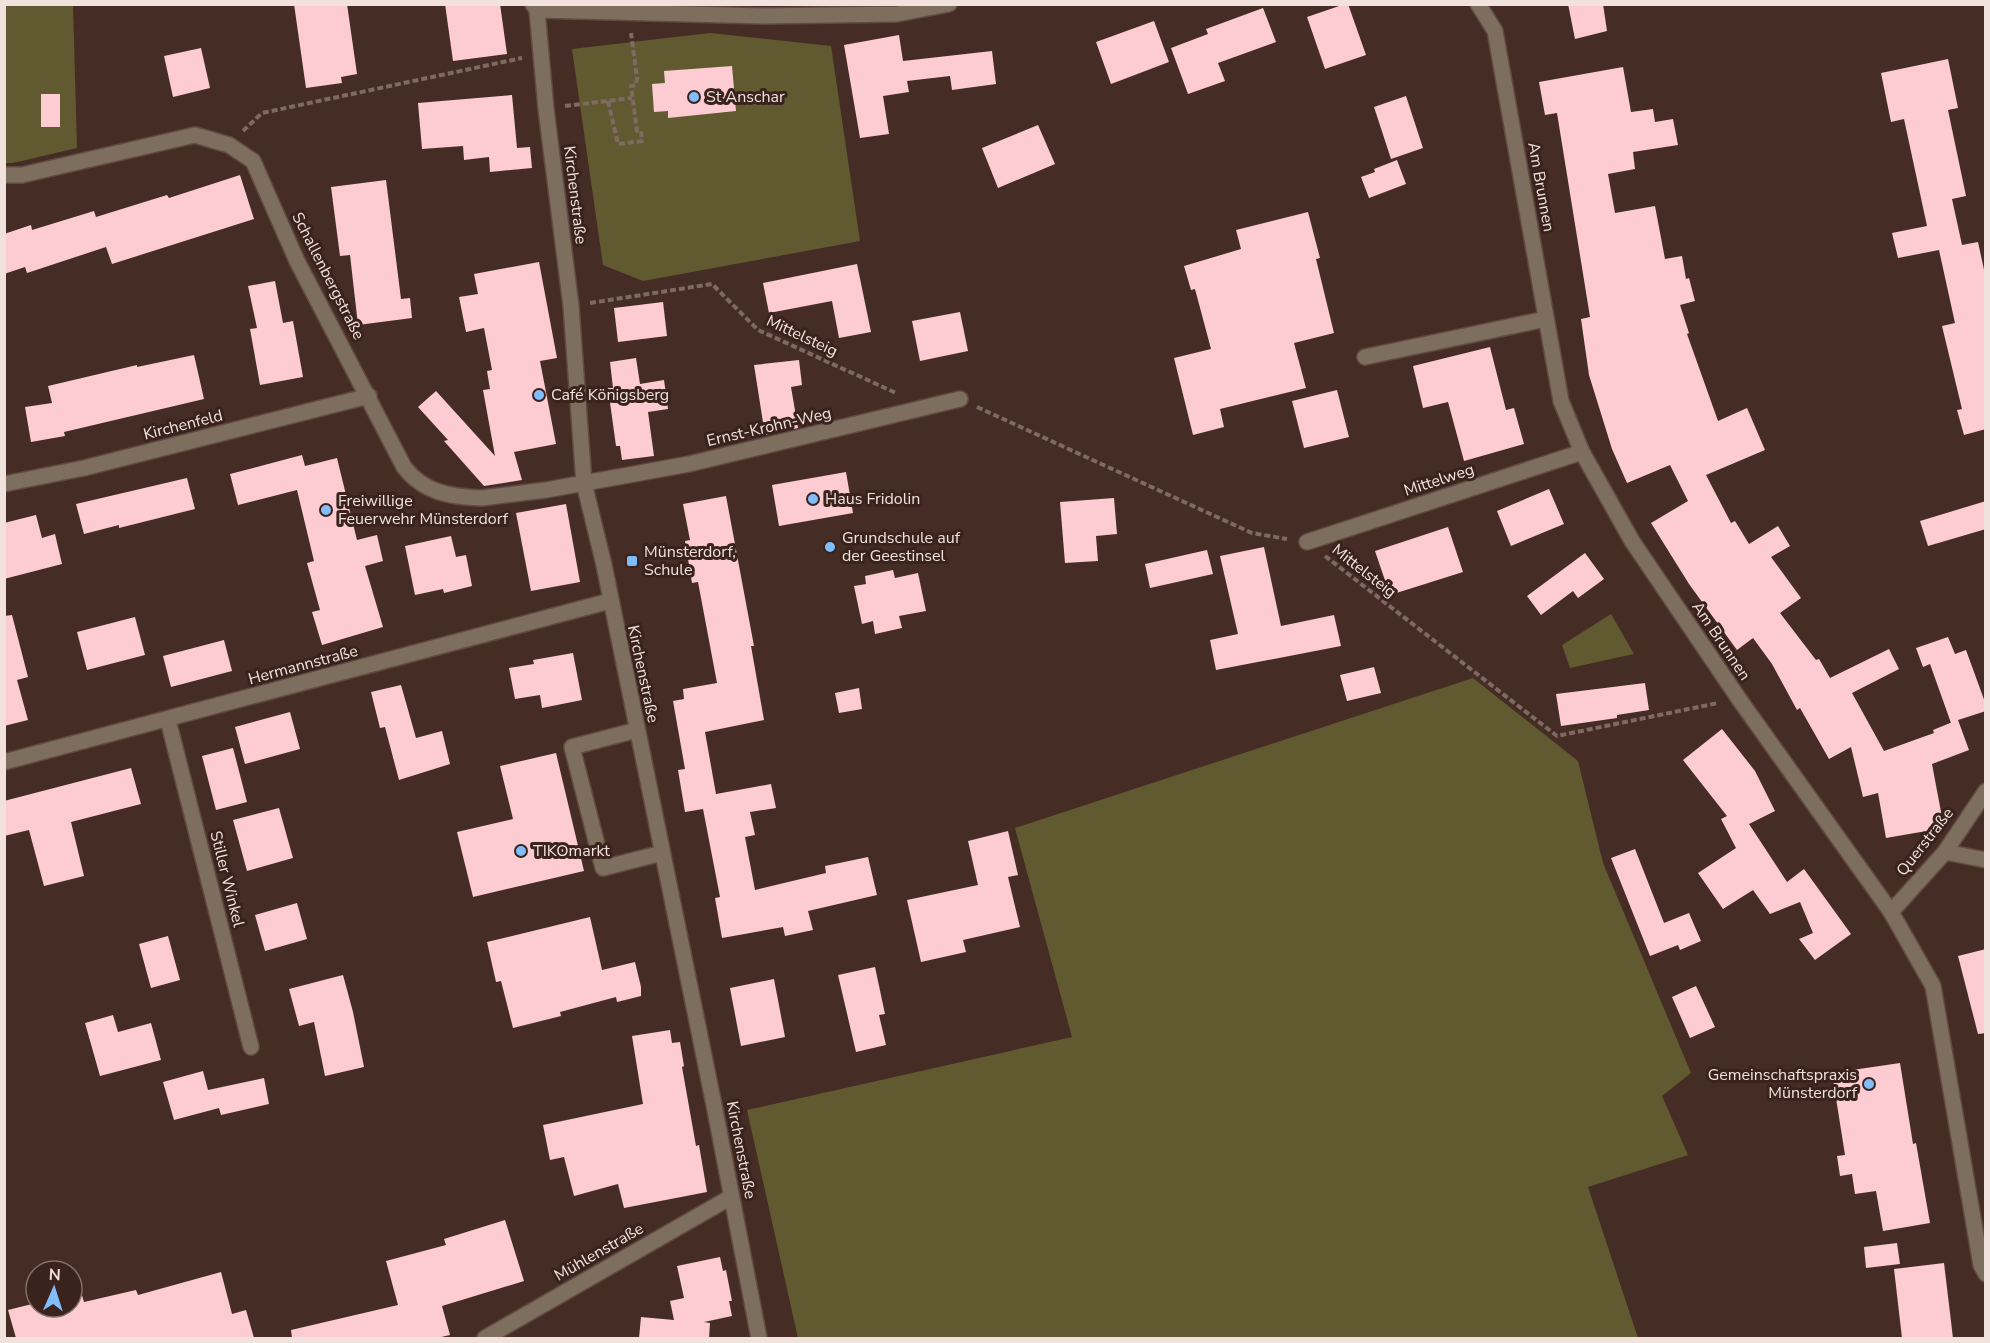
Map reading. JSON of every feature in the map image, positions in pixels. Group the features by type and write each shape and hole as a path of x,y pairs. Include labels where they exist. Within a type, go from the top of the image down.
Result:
{"street":[{"path":"535,7 763,16 897,14 949,4"},
{"name":"Am Brunnen","path":"1478,4 1495,31 1561,401 1582,452 1632,541 1739,699 1891,912 1934,986 1981,1265 1986,1274"},
{"name":"Kirchenstraße","path":"535,7 572,306 584,483 604,565 759,1338"},
{"name":"Schallenbergstraße","path":"4,175 22,174 195,135 229,145 253,161 297,261 404,467 414,480 424,486 465,498 482,498 584,483"},
{"path":"1365,357 1546,319"},
{"name":"Kirchenfeld","path":"4,484 84,468 369,396"},
{"name":"Ernst-Krohn-Weg","path":"584,483 700,461 960,399"},
{"name":"Mittelweg","path":"1307,542 1582,452"},
{"name":"Hermannstraße","path":"4,762 610,602"},
{"name":"Stiller Winkel","path":"168,720 251,1047"},
{"path":"637,730 572,747 603,868 662,853"},
{"name":"Querstraße","path":"1891,912 1945,852 1986,792"},
{"path":"1945,852 1986,860"},
{"name":"Mühlenstraße","path":"485,1338 731,1197"}],"path":[{"path":"608,101 618,144 642,141 641,131 637,132 632,98 631,86 636,85 637,78 634,54"},
{"path":"229,145 262,113 540,55"},
{"path":"546,109 632,98"},
{"name":"Mittelsteig","path":"572,306 712,284 758,330 926,406"},
{"name":"Mittelsteig","path":"960,399 1252,533 1307,542 1557,736 1739,699"}],"shaded area":[{"path":"5,5 73,5 77,148 5,163"},
{"path":"710,33 831,46 860,241 643,281 603,265 572,49"},
{"path":"1611,614 1634,654 1570,668 1562,645"},
{"path":"1473,678 1578,761 1603,863 1691,1073 1662,1096 1688,1155 1588,1187 1638,1338 798,1338 747,1110 1072,1037 1015,828"}],"building":[{"path":"294,4 347,4 357,74 341,77 342,83 306,88"},
{"path":"445,4 500,4 507,54 453,61"},
{"path":"1348,4 1366,55 1325,69 1307,17"},
{"path":"1568,4 1603,4 1607,31 1575,39"},
{"path":"1263,8 1276,42 1218,63 1225,81 1188,94 1171,48 1208,34 1206,29"},
{"path":"1154,21 1169,62 1111,84 1096,42"},
{"path":"899,35 903,61 992,51 996,84 952,90 950,76 907,81 909,92 883,96 889,134 860,138 844,45"},
{"path":"201,48 210,88 173,97 164,56"},
{"path":"1948,59 1958,108 1948,110 1966,196 1952,199 1962,245 1978,242 1986,279 1986,429 1964,435 1957,410 1962,409 1942,326 1955,323 1939,250 1898,258 1892,233 1927,226 1904,119 1891,122 1881,73"},
{"name":"St Anschar","path":"732,66 736,111 668,118 668,111 654,112 652,84 665,83 664,71"},
{"path":"1623,67 1631,112 1653,109 1655,122 1673,119 1678,145 1633,152 1635,169 1608,174 1615,213 1655,206 1665,259 1682,256 1686,279 1689,278 1695,301 1680,305 1689,333 1687,334 1718,421 1747,408 1765,450 1706,475 1731,523 1735,521 1749,544 1778,526 1790,546 1771,557 1801,598 1780,613 1816,660 1819,659 1830,678 1889,649 1899,669 1852,693 1884,751 1934,733 1933,730 1951,723 1930,664 1923,667 1916,648 1948,637 1955,654 1966,650 1986,705 1986,711 1958,720 1969,750 1932,764 1944,828 1886,838 1878,793 1863,797 1851,747 1829,759 1800,708 1797,710 1772,664 1753,638 1737,650 1689,584 1651,523 1688,501 1670,465 1627,483 1612,449 1589,375 1581,319 1590,317 1557,113 1545,115 1539,82"},
{"path":"41,94 60,94 60,127 41,127"},
{"path":"512,95 517,148 530,147 532,168 490,172 489,157 464,160 463,146 422,149 418,103"},
{"path":"1406,96 1423,148 1391,159 1374,107"},
{"path":"1038,125 1055,164 998,188 982,148"},
{"path":"1397,160 1406,184 1369,198 1361,177"},
{"path":"240,175 254,219 112,264 106,247 27,273 25,267 4,274 4,234 31,225 32,230 94,211 96,217 167,195 169,198"},
{"path":"386,180 401,299 410,298 412,318 358,325 350,255 340,256 331,187"},
{"path":"1308,212 1320,258 1316,259 1334,333 1294,343 1306,388 1220,409 1224,427 1193,435 1174,358 1211,349 1195,289 1191,290 1184,266 1241,249 1236,230"},
{"path":"539,262 557,358 540,361 556,444 514,452 522,480 484,486 444,441 448,440 418,407 436,391 495,456 483,390 490,389 487,371 492,370 484,328 466,332 459,297 478,294 474,274"},
{"path":"857,264 871,332 839,338 832,301 769,313 763,283"},
{"path":"275,281 283,323 293,321 303,377 260,385 250,329 257,328 248,286"},
{"path":"663,302 667,336 618,342 614,308"},
{"path":"960,312 968,351 920,361 912,321"},
{"path":"1490,347 1506,410 1514,408 1524,444 1464,461 1448,402 1423,408 1413,366"},
{"path":"194,355 204,399 64,432 65,436 31,442 25,407 52,403 48,386 137,365 137,367"},
{"path":"636,358 640,384 664,380 668,409 648,412 654,456 622,460 620,446 616,446 608,388 613,388 610,362"},
{"path":"799,360 802,385 791,387 798,428 765,435 754,365"},
{"path":"1337,390 1349,437 1304,448 1292,401"},
{"path":"302,455 305,466 337,458 357,540 377,535 383,561 365,566 383,627 322,645 312,612 320,610 307,563 314,561 297,490 238,505 230,474"},
{"name":"Haus Fridolin","path":"846,472 853,513 779,526 772,485"},
{"path":"187,478 195,509 119,528 119,525 84,534 76,504"},
{"path":"1549,489 1564,524 1511,546 1497,511"},
{"path":"726,496 754,646 751,646 764,720 705,732 716,794 771,784 776,808 750,812 755,835 745,837 755,890 826,873 825,866 868,857 877,895 808,911 813,930 785,936 783,927 722,938 715,898 720,897 703,809 685,812 678,770 685,769 673,701 684,699 683,689 717,683 698,582 692,583 685,541 690,540 683,504"},
{"path":"1114,498 1117,534 1096,536 1098,561 1065,563 1060,502"},
{"path":"1986,501 1986,529 1928,546 1920,521"},
{"path":"566,504 580,582 531,591 516,513"},
{"path":"36,515 42,538 55,534 62,564 4,579 4,523"},
{"path":"1448,527 1463,572 1390,595 1375,551"},
{"path":"451,536 456,557 466,555 472,586 444,593 443,589 415,595 405,546"},
{"path":"1264,547 1281,626 1334,615 1341,646 1216,670 1210,640 1238,634 1220,556"},
{"path":"1207,550 1213,574 1150,588 1145,564"},
{"path":"1585,553 1604,579 1578,598 1573,591 1541,615 1527,596"},
{"path":"893,570 895,578 918,573 926,611 899,616 902,628 875,634 873,621 862,624 854,586 866,584 865,576"},
{"path":"12,615 28,677 17,680 28,720 4,726 4,616"},
{"path":"135,617 145,655 87,670 77,632"},
{"path":"224,640 232,671 171,687 163,656"},
{"path":"573,653 582,700 542,708 540,695 515,699 509,668 534,664 533,660"},
{"path":"1374,667 1381,693 1347,701 1340,675"},
{"path":"1645,683 1649,710 1617,715 1617,718 1561,726 1556,694"},
{"path":"401,685 416,738 442,731 450,764 399,780 385,727 380,728 371,692"},
{"path":"859,688 862,709 839,713 835,693"},
{"path":"290,712 300,749 245,764 235,727"},
{"path":"1722,729 1755,771 1775,811 1749,824 1787,882 1804,869 1851,934 1815,960 1799,939 1813,933 1800,902 1770,914 1753,890 1723,909 1698,873 1736,848 1721,819 1727,816 1683,760"},
{"path":"233,748 247,802 216,810 202,756"},
{"name":"TIKOmarkt","path":"556,753 584,871 473,897 457,832 513,819 500,766"},
{"path":"131,768 141,804 71,822 84,876 44,886 29,830 4,836 4,801"},
{"path":"279,808 293,858 247,871 233,820"},
{"path":"1008,831 1018,875 1008,877 1020,927 963,940 966,952 921,962 907,900 978,885 968,841"},
{"path":"1635,849 1664,923 1689,913 1701,941 1680,950 1678,945 1650,956 1611,858"},
{"path":"297,903 307,939 265,951 255,915"},
{"path":"590,917 602,970 635,962 641,996 617,1002 616,997 560,1012 561,1016 513,1028 501,981 496,982 487,942"},
{"path":"168,936 180,980 151,988 139,944"},
{"path":"1986,949 1986,1033 1978,1034 1958,956"},
{"path":"875,967 885,1014 879,1015 886,1045 856,1052 838,975"},
{"path":"343,975 364,1067 325,1076 314,1022 299,1026 289,989"},
{"path":"774,979 785,1037 741,1046 730,988"},
{"path":"1696,986 1715,1027 1690,1038 1672,997"},
{"path":"113,1015 118,1032 151,1023 161,1060 100,1076 85,1023"},
{"path":"670,1030 672,1043 680,1042 684,1066 682,1067 696,1146 699,1145 707,1192 624,1208 618,1184 574,1196 564,1157 550,1160 543,1125 643,1104 632,1036"},
{"path":"1900,1063 1913,1144 1916,1143 1930,1223 1883,1231 1876,1191 1855,1194 1852,1174 1840,1176 1837,1156 1845,1155 1832,1073"},
{"path":"203,1071 208,1090 264,1078 269,1104 221,1115 219,1108 174,1120 163,1082"},
{"path":"505,1220 524,1281 442,1306 450,1335 437,1338 292,1338 291,1330 398,1305 386,1261 446,1245 444,1239"},
{"path":"1897,1243 1900,1264 1866,1268 1864,1247"},
{"path":"720,1257 723,1271 726,1270 732,1301 729,1301 732,1316 704,1322 710,1323 709,1338 639,1338 641,1317 674,1320 670,1301 684,1298 677,1266"},
{"path":"1944,1263 1953,1338 1902,1338 1894,1269"},
{"path":"221,1272 232,1314 246,1310 254,1338 16,1338 8,1310 24,1306 24,1319 84,1319 84,1302 136,1290 138,1295"}],"place":[{"name":"St Anschar","path":"694,97"},
{"name":"Café Königsberg","path":"539,395"},
{"name":"Haus Fridolin","path":"813,499"},
{"name":"Freiwillige Feuerwehr Münsterdorf","path":"326,510"},
{"name":"Grundschule auf der Geestinsel","path":"830,547"},
{"name":"Münsterdorf, Schule","path":"632,561"},
{"name":"TIKOmarkt","path":"521,851"},
{"name":"Gemeinschaftspraxis Münsterdorf","path":"1869,1084"}]}
